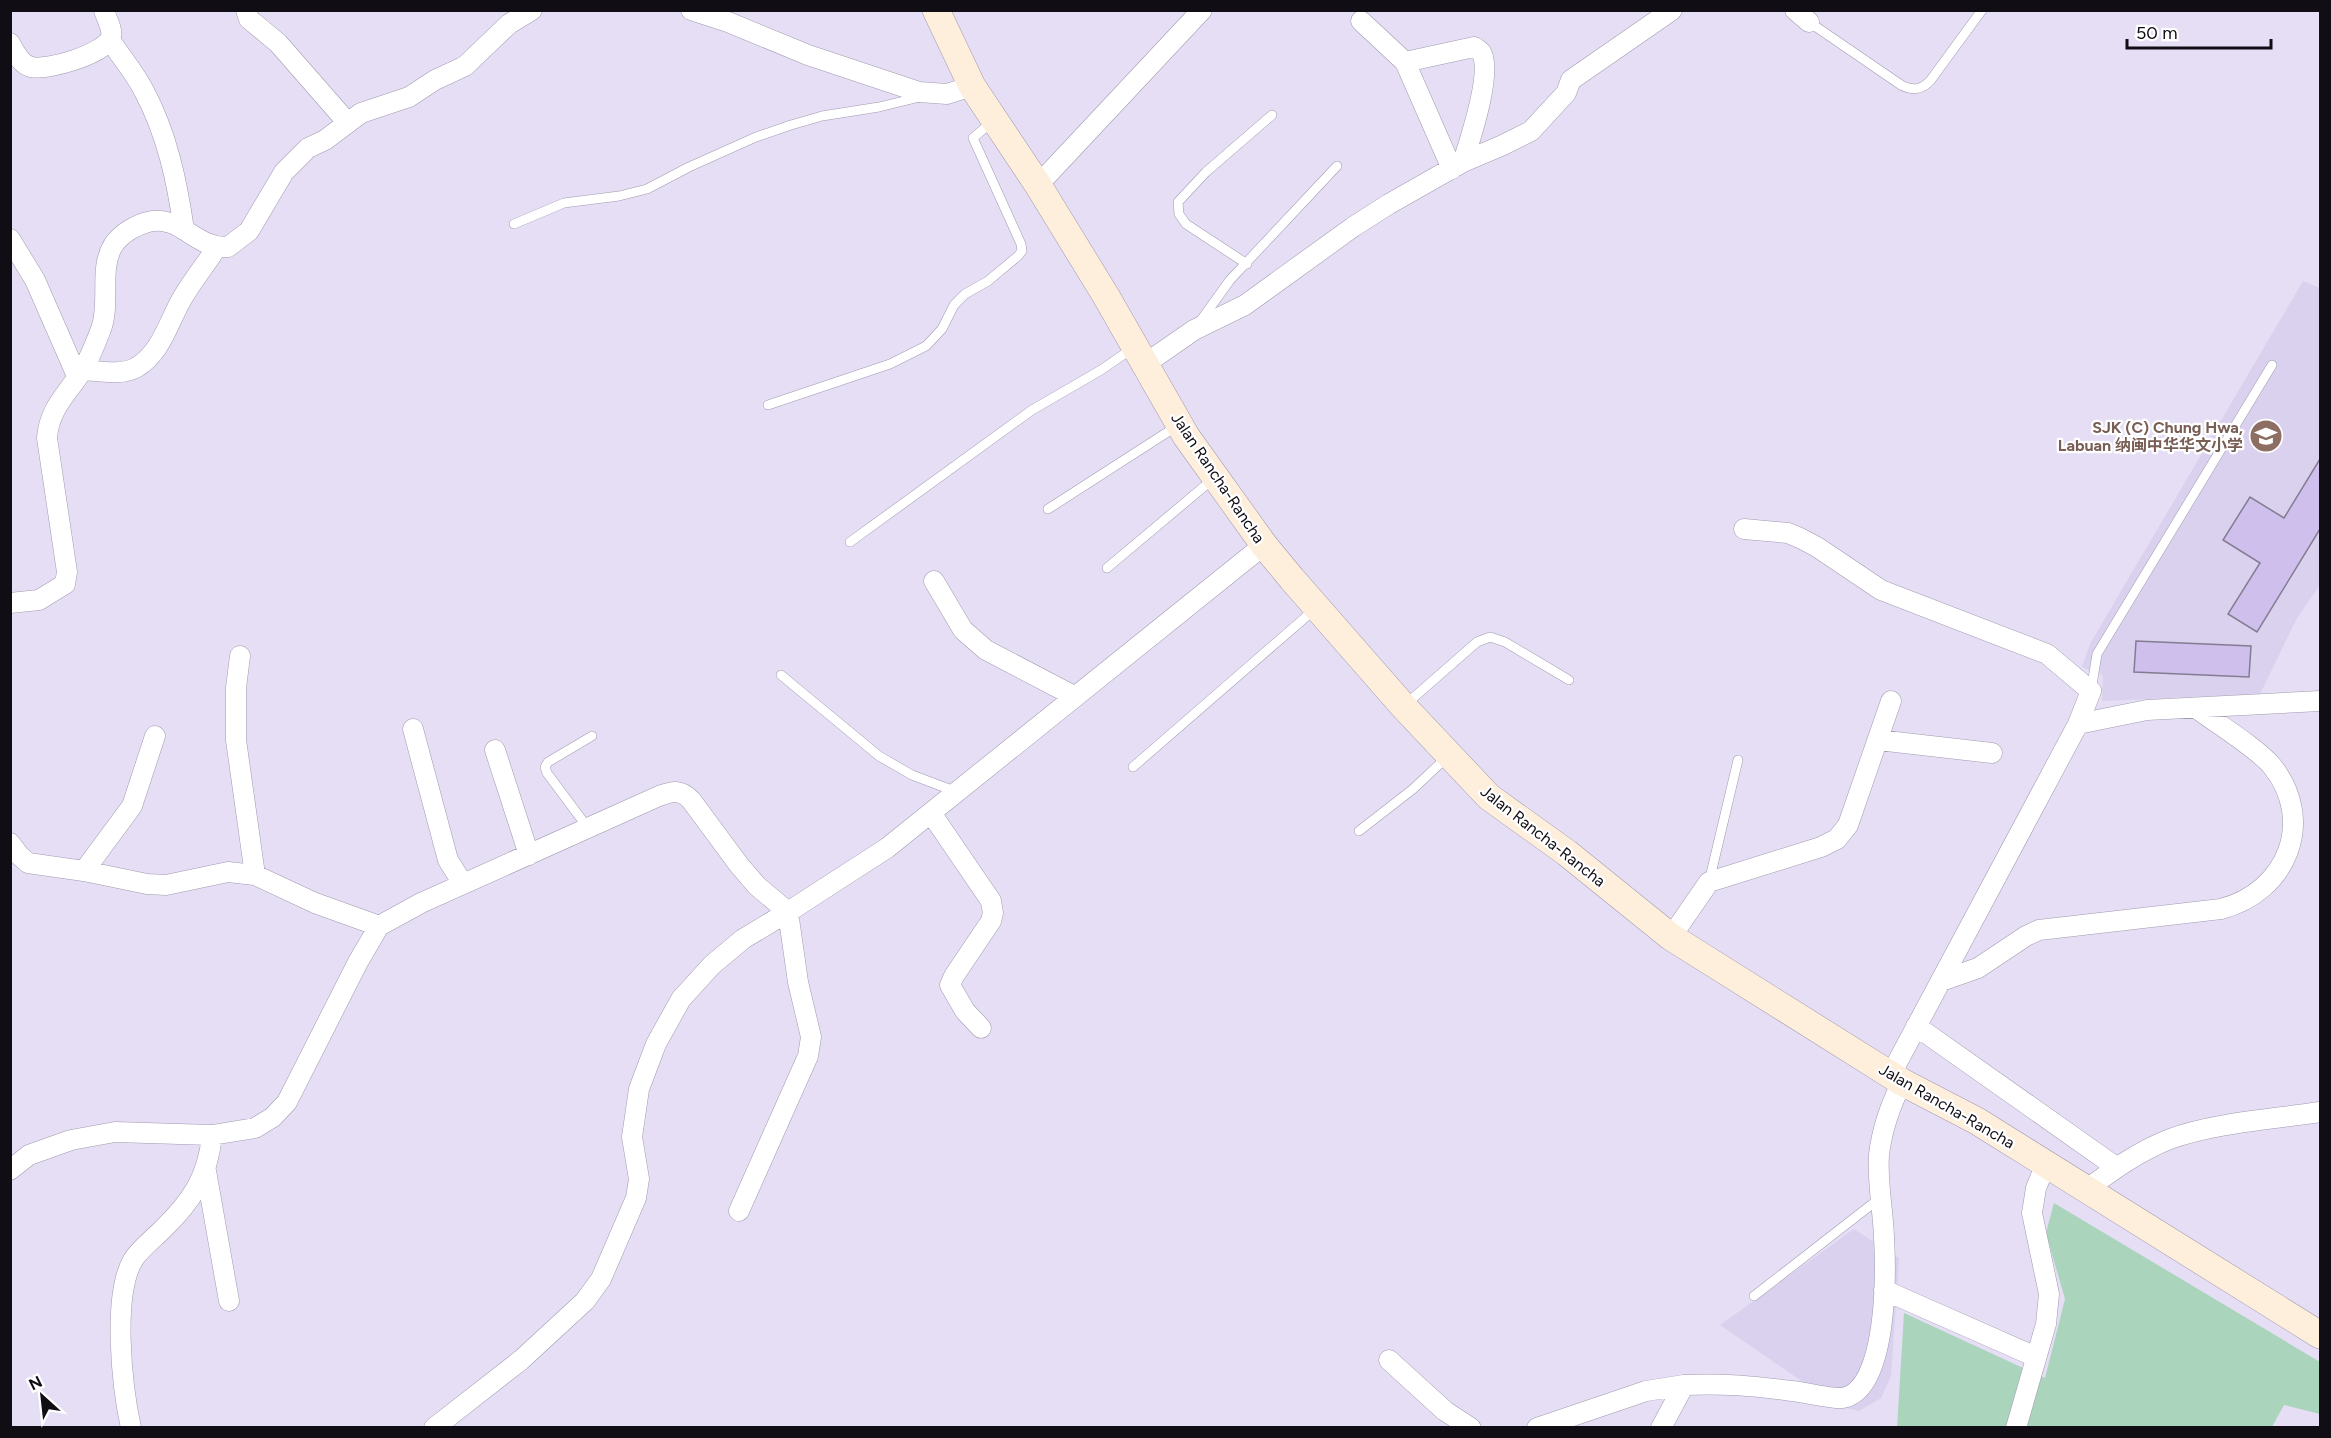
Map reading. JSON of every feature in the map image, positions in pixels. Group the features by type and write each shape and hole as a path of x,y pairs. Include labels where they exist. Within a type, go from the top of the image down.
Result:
{"main road":[{"name":"Jalan Rancha-Rancha","path":"936,10 972,86 1038,185 1179,424 1215,477 1264,545 1317,607 1404,707 1489,796 1567,853 1671,937 1896,1078 1977,1121 2320,1335"}],"street":[{"path":"10,43 21,61 30,67 45,67 79,58 100,48 110,40 112,32 104,10"},
{"path":"246,10 249,19 278,43 347,122"},
{"path":"10,603 39,600 65,584 68,572 47,438 48,426 56,404 79,373 102,327 106,311 107,268 114,244 136,226 149,222 167,222 207,245 228,247 249,231 284,172 308,148 325,140 361,113 409,96 435,80 454,73 479,54 509,24 532,10"},
{"path":"691,10 728,22 808,55 919,92 948,94 972,86"},
{"path":"1038,185 1202,10"},
{"path":"1140,355 1245,305 1353,227 1389,204 1458,165 1531,131 1566,93 1571,80 1672,10"},
{"path":"1361,21 1405,62 1458,165"},
{"path":"110,40 144,90 167,145 178,187 184,230"},
{"path":"1405,62 1474,46 1481,52 1485,81 1458,165"},
{"path":"10,239 35,280 53,327 79,373"},
{"path":"79,373 117,372 136,368 151,355 163,337 183,297 217,247"},
{"path":"1537,1428 1646,1391 1684,1385 1737,1384 1842,1398 1858,1389 1870,1374 1878,1353 1884,1290 1885,1240 1879,1157 1883,1127 1896,1078 1917,1026 2078,724 2091,691 2047,654 1890,594 1800,538 1788,533 1744,529"},
{"path":"434,1428 521,1360 585,1301 601,1279 636,1198 639,1179 632,1137 639,1089 656,1044 681,999 712,965 743,939 887,848 1264,545"},
{"path":"934,581 963,630 986,650 1074,696"},
{"path":"240,656 236,688 236,740 255,875"},
{"path":"1671,937 1710,882 1821,847 1837,839 1848,825 1891,701"},
{"path":"2078,724 2129,712 2320,701"},
{"path":"1941,981 1978,968 2039,930 2221,909 2251,898 2270,883 2286,858 2293,834 2292,805 2283,781 2270,764 2196,708"},
{"path":"413,729 448,860 463,884"},
{"path":"84,871 132,806 155,736"},
{"path":"1878,740 1992,753"},
{"path":"495,750 529,855"},
{"path":"10,1170 28,1155 50,1147 71,1140 115,1132 212,1135 255,1128 273,1117 287,1102 358,962 380,926 421,903 674,791 682,792 691,800 745,872 788,912 798,982 812,1037 808,1056 739,1211"},
{"path":"931,813 991,901 993,913 991,921 954,975 950,985 965,1011 981,1028"},
{"path":"10,843 18,855 28,863 84,871 147,884 166,885 228,872 255,875 315,903 380,926"},
{"path":"1917,1026 2116,1167"},
{"path":"2087,1189 2116,1167 2170,1139 2225,1126 2320,1112"},
{"path":"212,1135 206,1171 228,1301"},
{"path":"2016,1428 2046,1324 2049,1293 2032,1213 2036,1188 2046,1164"},
{"path":"131,1428 122,1377 121,1341 123,1294 127,1273 134,1258 174,1218 191,1197 206,1171"},
{"path":"1884,1290 2037,1357"},
{"path":"1389,1360 1445,1411 1471,1428"},
{"path":"1661,1428 1684,1385"}],"lane":[{"path":"1802,16 1901,85 1916,89 1924,87 1930,81 1982,10"},
{"path":"514,224 564,202 619,196 647,189 756,136 791,124 822,116 879,107 933,93"},
{"path":"1247,264 1186,224 1179,214 1178,202 1206,172 1272,115"},
{"path":"768,405 890,364 926,346 942,329 954,305 965,294 988,281 1022,251 1021,244 973,138 995,119"},
{"path":"1194,330 1230,280 1337,166"},
{"path":"850,542 1032,410 1101,370 1140,355"},
{"path":"2091,691 2097,654 2272,365"},
{"path":"1048,509 1179,424"},
{"path":"1107,568 1215,477"},
{"path":"1133,767 1317,607"},
{"path":"1404,707 1477,642 1490,637 1505,642 1569,680"},
{"path":"781,675 879,756 912,775 957,792"},
{"path":"588,828 547,773 545,767 548,762 592,736"},
{"path":"1359,831 1402,798 1448,755"},
{"path":"1710,882 1738,760"},
{"path":"1754,1296 1882,1197"}],"shaded area":[{"name":"SJK (C) Chung Hwa, Labuan 纳闽中华华文小学","path":"2303,281 2320,288 2320,585 2297,618 2260,694 2102,701 2103,675 2082,667 2090,644"},
{"path":"1854,1229 1899,1258 1891,1376 1881,1398 1859,1411 1838,1406 1720,1325"}],"green space":[{"path":"2054,1203 2320,1362 2320,1414 2284,1405 2272,1427 1897,1428 1904,1313 2045,1378 2065,1299 2046,1233"}],"building":[{"path":"2320,459 2320,529 2257,632 2228,614 2260,563 2223,540 2250,497 2284,518"},
{"path":"2136,641 2251,646 2249,677 2134,672"}],"place":[{"name":"SJK (C) Chung Hwa, Labuan 纳闽中华华文小学","path":"2266,436"}]}
